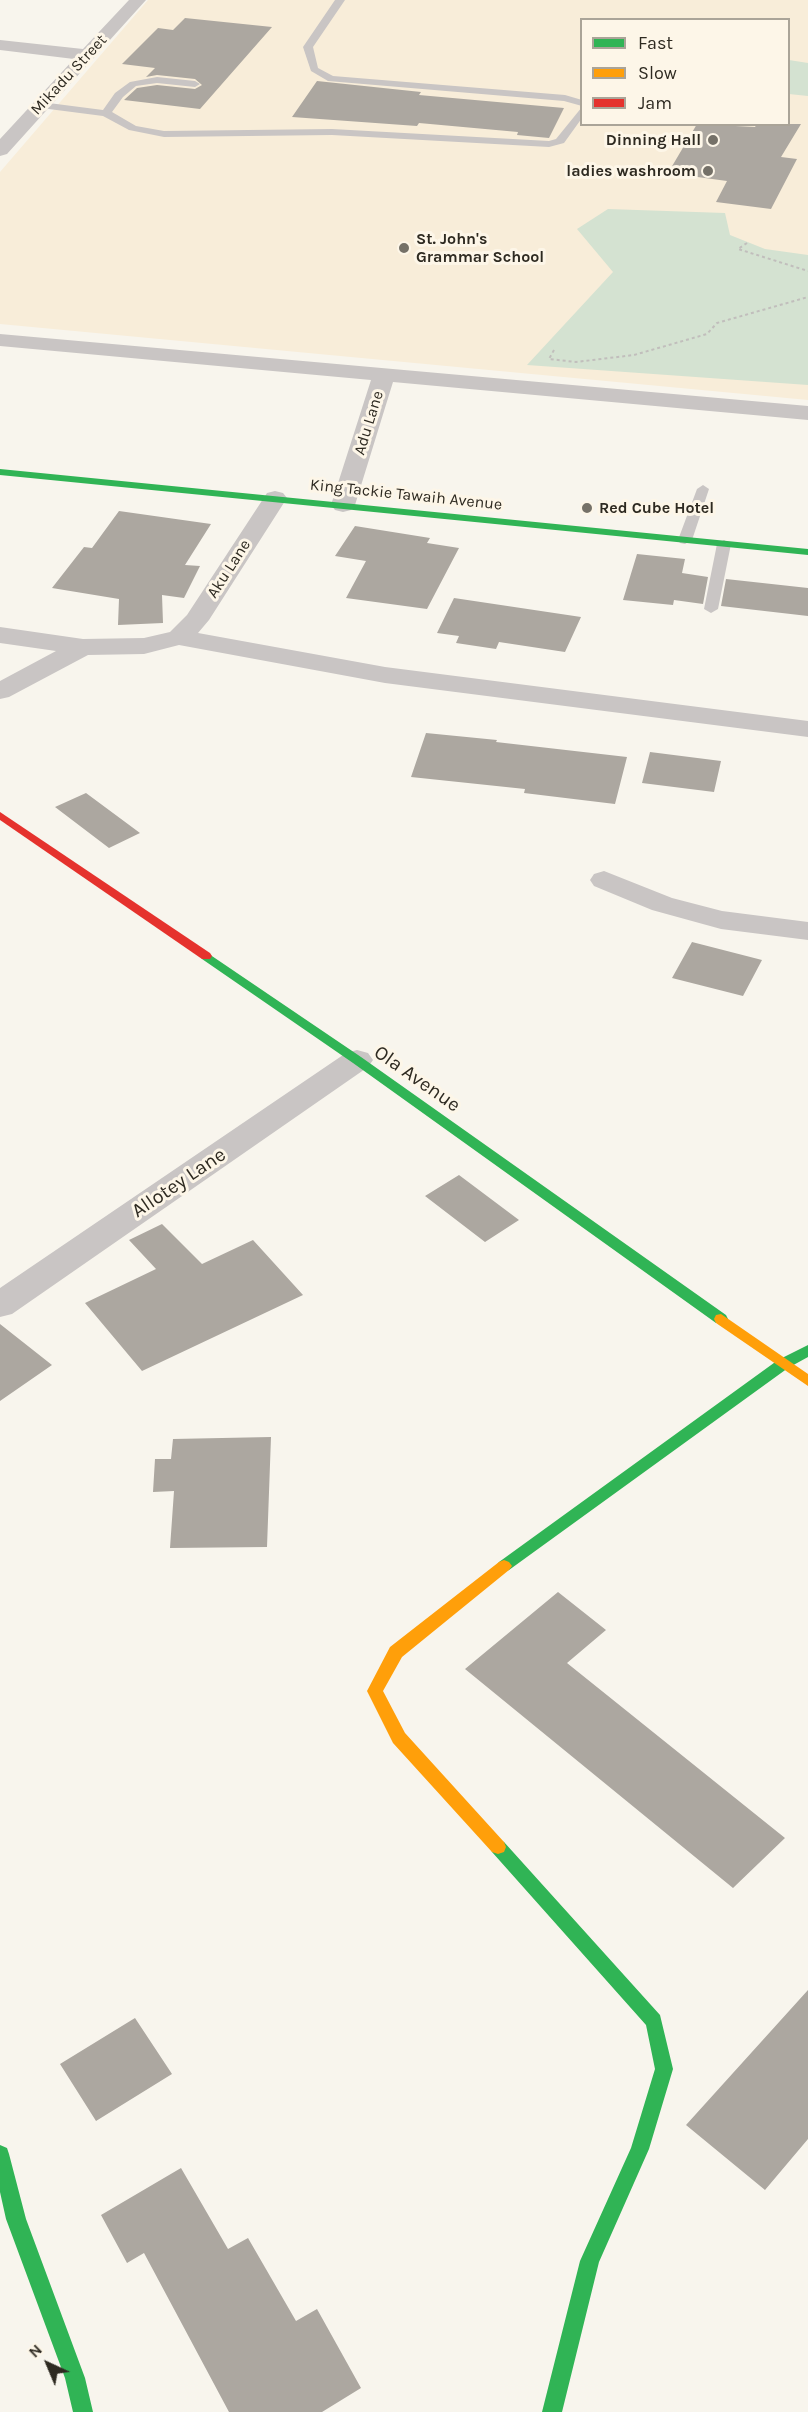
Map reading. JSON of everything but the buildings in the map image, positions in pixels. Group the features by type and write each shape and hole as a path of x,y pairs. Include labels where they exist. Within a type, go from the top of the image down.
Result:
{"street":[{"name":"Mikadu Street","path":"3,141 41,105 138,0"},
{"path":"0,45 88,55"},
{"path":"0,340 808,413"},
{"name":"Adu Lane","path":"343,505 384,375"},
{"name":"King Tackie Tawaih Avenue","path":"0,472 808,552"},
{"name":"Aku Lane","path":"179,638 196,620 275,498"},
{"path":"0,634 83,647 144,646 179,638 385,675 808,729"},
{"path":"0,691 83,647"},
{"name":"Ola Avenue","path":"0,815 357,1060 808,1381"},
{"path":"604,880 662,904 721,920 808,931"},
{"name":"Allotey Lane","path":"0,1305 357,1060"},
{"path":"552,2412 590,2261 640,2149 664,2069 654,2021 399,1738 375,1691 396,1652 532,1544 783,1364 808,1350"},
{"path":"0,2154 16,2219 75,2378 83,2412"}],"lane":[{"path":"340,0 309,46 314,69 331,79 565,99 580,103"},
{"path":"106,113 119,95 133,84 157,80 195,84"},
{"path":"41,105 106,113 133,128 164,134 332,132 549,144 560,141 580,113"},
{"path":"685,540 703,489"},
{"path":"711,609 724,544"}],"path":[{"path":"747,243 738,249 808,271"},
{"path":"554,350 549,359 576,362 651,351 707,334 717,323 808,297"}],"shaded area":[{"name":"St. John's Grammar School","path":"148,0 808,0 808,400 0,324 0,172"}],"green space":[{"path":"790,60 808,63 808,96 790,94"},
{"path":"608,209 725,213 730,235 765,249 808,255 808,385 527,365 613,272 577,229"}],"traffic: fast":[{"path":"0,472 808,552"},
{"path":"206,956 357,1060 721,1319"},
{"path":"504,1566 783,1364 808,1350"},
{"path":"498,1847 654,2021 664,2069 640,2149 590,2261 552,2412"},
{"path":"0,2154 16,2219 75,2378 83,2412"}],"traffic: slow":[{"path":"721,1319 808,1381"},
{"path":"498,1847 399,1738 375,1691 396,1652 504,1566"}],"traffic: jam":[{"path":"0,815 206,956"}],"place":[{"name":"Dinning Hall","path":"713,140"},
{"name":"ladies washroom","path":"708,171"},
{"name":"St. John's Grammar School","path":"404,248"},
{"name":"Red Cube Hotel","path":"587,508"}]}
